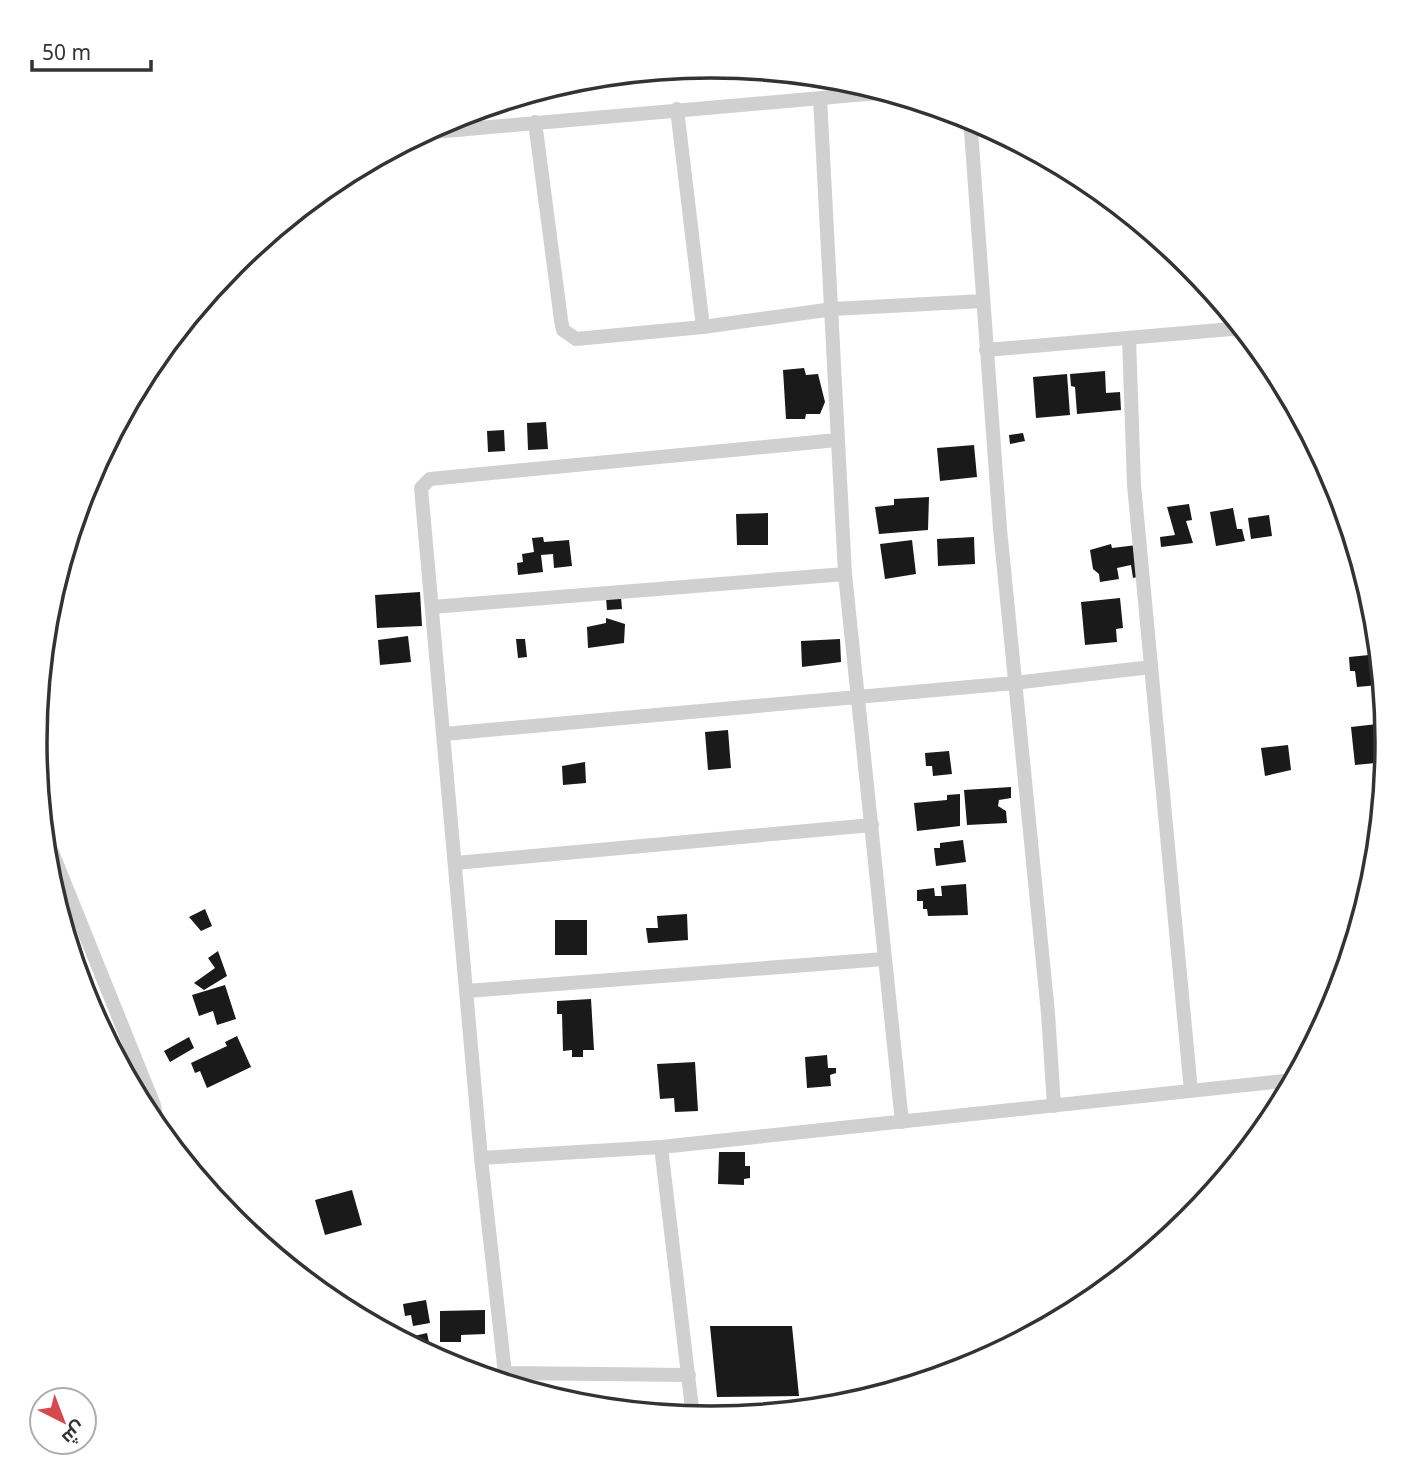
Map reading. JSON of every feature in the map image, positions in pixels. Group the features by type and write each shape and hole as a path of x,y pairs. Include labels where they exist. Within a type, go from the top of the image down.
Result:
{"street":[{"path":"452,130 858,95"},
{"path":"820,98 845,574 902,1122"},
{"path":"677,109 704,327"},
{"path":"535,122 563,330 576,339 704,327 833,309 983,301"},
{"path":"971,130 1014,683 1048,1013 1054,1106"},
{"path":"986,350 1231,329"},
{"path":"1129,338 1134,485 1191,1091"},
{"path":"504,1373 481,1158 422,484 430,479 837,440"},
{"path":"432,607 845,574"},
{"path":"444,734 1014,683 1151,667"},
{"path":"456,863 872,825"},
{"path":"60,872 152,1099"},
{"path":"467,991 884,959"},
{"path":"481,1158 661,1147 1283,1081"},
{"path":"661,1147 691,1406"},
{"path":"520,1378 689,1375"}],"building":[{"path":"804,368 806,375 818,374 825,402 820,414 806,414 805,419 786,419 783,370"},
{"path":"1105,371 1106,393 1120,392 1121,410 1077,414 1075,387 1071,386 1070,374"},
{"path":"1067,374 1070,415 1036,418 1033,377"},
{"path":"546,422 548,449 528,450 527,423"},
{"path":"504,430 505,451 488,452 487,431"},
{"path":"1023,433 1025,441 1010,444 1009,435"},
{"path":"974,445 977,477 940,481 937,448"},
{"path":"929,497 928,530 879,534 875,507 894,505 894,499"},
{"path":"1189,504 1192,520 1186,521 1193,543 1161,547 1160,537 1175,535 1167,507"},
{"path":"1233,508 1237,529 1242,529 1245,541 1216,546 1210,512"},
{"path":"768,513 768,545 737,545 736,514"},
{"path":"1269,515 1272,536 1251,539 1248,518"},
{"path":"543,537 544,542 569,540 572,566 554,568 553,554 541,555 543,572 518,575 517,563 523,562 522,554 534,552 532,538"},
{"path":"974,537 975,564 938,566 937,539"},
{"path":"912,540 916,574 885,579 880,544"},
{"path":"1111,544 1112,548 1137,545 1141,576 1133,578 1131,565 1117,568 1119,579 1100,582 1099,574 1093,569 1090,550"},
{"path":"420,592 422,626 377,628 375,595"},
{"path":"621,597 622,609 607,610 606,598"},
{"path":"1120,598 1123,628 1116,629 1117,642 1085,645 1081,602"},
{"path":"606,618 625,624 624,643 588,648 587,627 606,623"},
{"path":"408,636 411,662 380,665 378,640"},
{"path":"516,639 525,639 527,657 518,658"},
{"path":"840,639 841,662 802,667 801,641"},
{"path":"1370,655 1373,686 1357,687 1355,671 1350,671 1349,657"},
{"path":"1375,724 1375,763 1355,765 1351,727"},
{"path":"728,730 731,768 708,770 705,732"},
{"path":"1288,745 1291,770 1265,776 1261,748"},
{"path":"949,751 952,774 933,776 932,766 926,766 925,753"},
{"path":"585,762 586,783 563,785 562,766"},
{"path":"1011,787 1011,798 999,800 998,806 1006,811 1007,823 967,825 964,790"},
{"path":"960,794 960,826 917,831 914,803 947,800 947,795"},
{"path":"963,840 966,862 936,866 934,848 940,848 940,843"},
{"path":"966,884 968,915 928,916 927,909 923,909 923,901 917,901 917,890 934,888 935,896 942,896 941,886"},
{"path":"205,909 212,926 201,931 189,917"},
{"path":"687,914 688,940 648,943 646,928 658,928 657,916"},
{"path":"555,920 587,920 587,955 555,955"},
{"path":"218,951 227,976 204,990 194,983 215,968 208,958"},
{"path":"225,985 236,1019 217,1025 213,1011 199,1016 192,995"},
{"path":"591,999 594,1050 583,1050 583,1057 572,1057 572,1050 563,1051 562,1014 557,1014 557,1001"},
{"path":"237,1036 251,1067 207,1088 200,1071 195,1073 191,1063 227,1046 225,1042"},
{"path":"189,1037 194,1048 170,1062 164,1051"},
{"path":"827,1055 828,1068 836,1068 836,1073 830,1075 831,1086 807,1088 805,1057"},
{"path":"695,1062 698,1111 675,1112 674,1098 660,1099 657,1064"},
{"path":"719,1152 745,1152 745,1166 750,1166 750,1178 744,1179 744,1185 718,1184"},
{"path":"352,1190 362,1225 325,1235 315,1200"},
{"path":"426,1300 430,1323 413,1326 411,1315 405,1316 403,1304"},
{"path":"485,1310 485,1334 461,1335 461,1342 440,1342 440,1311"},
{"path":"710,1326 792,1326 799,1396 717,1397"},
{"path":"427,1333 429,1343 414,1336"}]}
